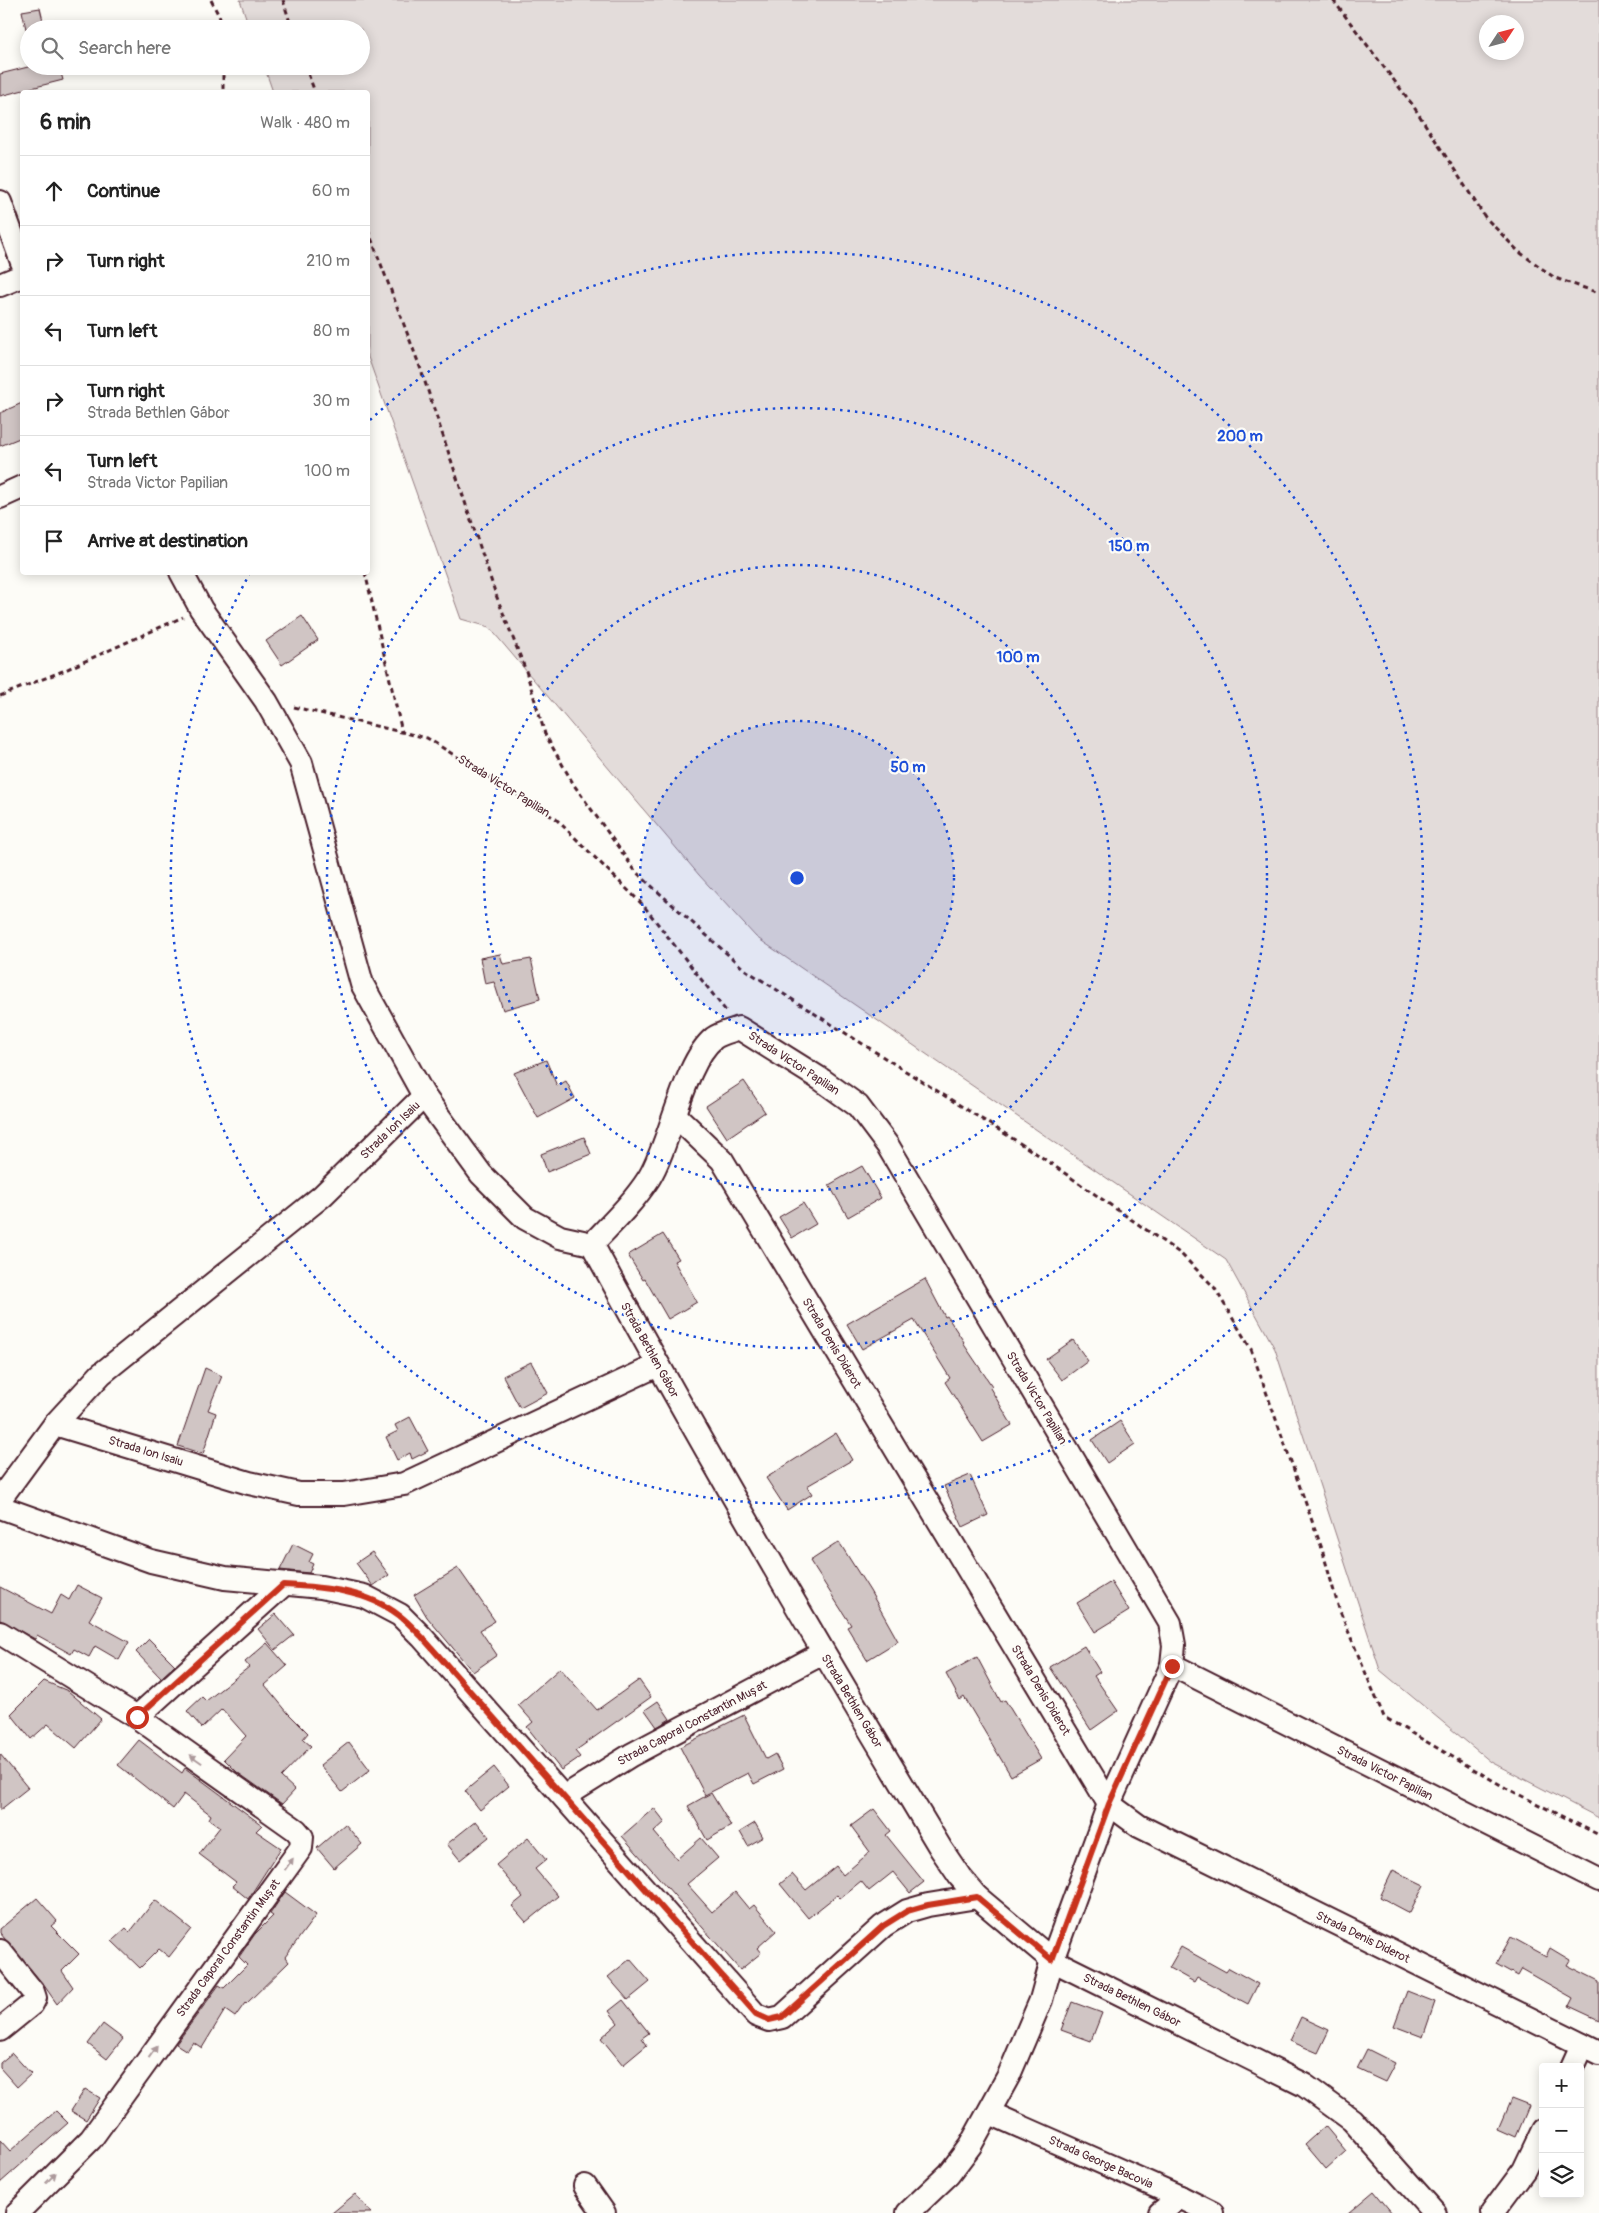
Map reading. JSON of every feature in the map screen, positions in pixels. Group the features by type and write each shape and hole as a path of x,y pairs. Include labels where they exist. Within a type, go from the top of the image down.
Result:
{"street":[{"path":"0,202 20,257"},
{"path":"0,285 20,277"},
{"path":"0,496 20,488"},
{"path":"183,575 201,609 266,701"},
{"name":"Strada Ion Isaiu","path":"0,1499 7,1476 101,1374 322,1196 424,1096 362,984 301,763 266,701"},
{"path":"424,1096 481,1174 525,1218 560,1237 592,1244 626,1210 650,1177 676,1116 692,1070 702,1051 716,1037 739,1028"},
{"name":"Strada Victor Papilian","path":"739,1028 822,1080 858,1106 888,1146 1170,1623 1174,1645 1172,1666 1109,1804 1052,1960 1041,2000 1032,2023 990,2113 970,2146 949,2174 908,2213"},
{"name":"Strada Denis Diderot","path":"676,1116 722,1160 1109,1804 1139,1826 1590,2049"},
{"name":"Strada Bethlen Gábor","path":"592,1244 658,1365 823,1654 942,1849 960,1877 977,1897 1052,1960 1304,2085 1352,2120 1435,2213"},
{"name":"Strada Ion Isaiu","path":"55,1424 249,1483 299,1494 344,1494 404,1484 658,1365"},
{"path":"0,1506 151,1561 225,1578 283,1585 321,1587 364,1596 400,1615 422,1637 564,1796 756,2014 769,2020 782,2017 883,1926 907,1911 928,1905 977,1897"},
{"path":"137,1717 283,1585"},
{"name":"Strada Caporal Constantin Mușat","path":"0,1634 137,1717 296,1830 302,1837 301,1848 91,2139 17,2213"},
{"name":"Strada Caporal Constantin Mușat","path":"564,1796 631,1755 823,1654"},
{"name":"Strada Victor Papilian","path":"1172,1666 1599,1880"},
{"path":"0,1951 33,1992 35,1998 32,2004 0,2030"},
{"path":"1576,2063 1590,2049"},
{"name":"Strada George Bacovia","path":"990,2113 1212,2213"},
{"path":"1492,2213 1524,2170 1539,2138"},
{"path":"585,2186 604,2213"},
{"path":"1160,2213 1180,2197"}],"path":[{"path":"211,0 221,20"},
{"path":"283,0 289,20"},
{"path":"1333,0 1412,104 1485,217 1518,251 1555,278 1599,293"},
{"path":"222,75 223,90"},
{"path":"308,75 314,90"},
{"path":"370,235 420,367 509,633 526,671 545,734 574,784 636,872 744,969 1037,1154 1181,1254 1214,1287 1251,1348 1322,1549 1339,1609 1384,1717 1506,1788 1599,1835"},
{"path":"365,575 402,732"},
{"path":"0,696 63,671 201,609"},
{"name":"Strada Victor Papilian","path":"266,701 426,738 556,819 643,905 739,1028"}],"shaded area":[{"path":"240,0 1599,0 1599,1818 1491,1762 1380,1670 1275,1349 1226,1260 756,937 699,875 489,627 461,619 370,363 370,90 272,90 267,75 370,75 370,20 247,20"}],"building":[{"path":"40,8 43,20 24,20 22,11"},
{"path":"20,69 20,75 62,75 63,80 0,96 0,74"},
{"path":"20,404 20,438 0,446 0,413"},
{"path":"302,616 318,640 282,665 266,641"},
{"path":"500,954 503,964 531,959 540,999 503,1010 494,982 485,984 480,958"},
{"path":"546,1060 557,1086 566,1081 575,1098 538,1118 514,1073"},
{"path":"744,1081 765,1112 727,1138 706,1106"},
{"path":"584,1137 591,1154 547,1172 541,1154"},
{"path":"862,1166 881,1198 848,1217 829,1185"},
{"path":"803,1203 816,1224 792,1238 779,1217"},
{"path":"663,1234 679,1259 674,1261 697,1302 668,1319 645,1279 643,1280 628,1255"},
{"path":"925,1279 945,1317 947,1316 992,1386 990,1388 1012,1425 983,1442 945,1382 950,1378 914,1320 862,1349 847,1324"},
{"path":"1073,1340 1088,1361 1062,1380 1046,1359"},
{"path":"531,1362 548,1393 520,1408 503,1376"},
{"path":"205,1368 222,1376 208,1410 216,1413 203,1454 178,1446"},
{"path":"410,1417 428,1451 412,1459 410,1453 397,1460 386,1437 398,1431 395,1425"},
{"path":"1120,1421 1135,1444 1107,1463 1092,1440"},
{"path":"836,1433 852,1460 807,1486 812,1494 787,1510 766,1478"},
{"path":"970,1475 988,1515 963,1527 944,1486"},
{"path":"839,1542 870,1591 898,1641 867,1660 847,1627 851,1625 810,1561"},
{"path":"293,1544 313,1554 309,1562 313,1564 309,1573 280,1570"},
{"path":"372,1552 389,1575 373,1586 356,1563"},
{"path":"458,1568 495,1621 480,1630 497,1655 473,1672 427,1617 414,1595"},
{"path":"1111,1582 1129,1611 1095,1632 1077,1603"},
{"path":"77,1585 102,1598 89,1620 129,1642 119,1660 95,1646 89,1657 74,1649 71,1654 37,1635 35,1639 0,1620 0,1587 51,1614 61,1595 69,1600"},
{"path":"276,1614 294,1635 275,1650 258,1629"},
{"path":"149,1639 175,1665 161,1678 136,1652"},
{"path":"267,1643 287,1666 265,1685 288,1713 308,1733 303,1739 311,1746 281,1777 295,1790 282,1804 237,1772 224,1759 246,1736 222,1709 202,1728 187,1711 202,1697 206,1701 249,1667 245,1662"},
{"path":"1084,1646 1100,1672 1094,1676 1118,1711 1091,1730 1050,1667"},
{"path":"977,1657 1001,1702 1005,1700 1041,1759 1011,1776 964,1697 960,1700 946,1674"},
{"path":"560,1668 597,1710 639,1680 651,1697 575,1751 580,1757 561,1770 527,1727 533,1722 518,1705"},
{"path":"44,1681 68,1691 101,1719 76,1748 48,1724 31,1739 11,1714"},
{"path":"658,1701 670,1719 657,1727 645,1710"},
{"path":"744,1715 766,1759 775,1754 783,1769 754,1784 748,1773 705,1795 680,1747"},
{"path":"139,1740 182,1773 185,1768 262,1825 256,1831 281,1848 248,1899 232,1886 236,1882 199,1854 220,1827 209,1819 211,1815 184,1794 173,1809 118,1765"},
{"path":"349,1742 370,1770 342,1792 320,1765"},
{"path":"0,1754 28,1788 0,1810"},
{"path":"494,1767 509,1786 480,1810 465,1791"},
{"path":"711,1793 731,1826 707,1840 688,1806"},
{"path":"654,1808 665,1822 654,1832 677,1859 701,1838 718,1858 687,1884 712,1912 735,1892 749,1909 754,1905 776,1931 757,1948 761,1953 740,1970 622,1836"},
{"path":"874,1809 891,1831 886,1835 924,1882 910,1893 893,1872 869,1891 861,1881 840,1898 837,1895 808,1918 780,1884 792,1874 806,1890 836,1866 843,1875 870,1852 851,1826"},
{"path":"476,1821 489,1837 460,1860 447,1844"},
{"path":"755,1823 763,1837 748,1846 740,1832"},
{"path":"345,1824 362,1844 334,1868 317,1848"},
{"path":"528,1838 546,1860 535,1869 558,1896 526,1922 512,1906 523,1897 496,1865"},
{"path":"1393,1870 1424,1885 1410,1913 1380,1897"},
{"path":"285,1892 316,1915 285,1957 289,1962 245,2003 235,2017 225,2010 202,2048 193,2042 187,2051 176,2044 219,1985 224,1988 247,1965 239,1957 255,1934 273,1916 270,1914"},
{"path":"37,1898 57,1921 51,1926 79,1954 62,1971 73,1987 57,2004 43,1984 0,1933 0,1929"},
{"path":"155,1900 191,1929 169,1957 159,1949 140,1968 112,1941 126,1928 130,1932"},
{"path":"1511,1937 1546,1956 1550,1948 1570,1960 1567,1965 1599,1981 1599,2020 1569,2006 1573,1998 1522,1969 1518,1976 1496,1964"},
{"path":"1181,1947 1226,1972 1229,1968 1258,1984 1248,2004 1197,1977 1194,1982 1169,1968"},
{"path":"630,1959 650,1982 628,2000 608,1977"},
{"path":"1407,1991 1435,2002 1423,2037 1394,2026"},
{"path":"623,2000 649,2033 642,2038 647,2045 623,2065 601,2038 618,2023 609,2011"},
{"path":"1072,2002 1102,2013 1091,2041 1061,2030"},
{"path":"1301,2017 1329,2030 1318,2053 1290,2041"},
{"path":"103,2024 123,2039 107,2059 88,2044"},
{"path":"1367,2049 1395,2063 1385,2082 1357,2069"},
{"path":"12,2053 31,2074 17,2087 0,2068 0,2063"},
{"path":"85,2089 100,2098 86,2120 71,2111"},
{"path":"1511,2099 1529,2106 1516,2137 1498,2129"},
{"path":"56,2111 68,2123 0,2183 0,2140 10,2151"},
{"path":"1325,2126 1346,2151 1326,2169 1305,2144"},
{"path":"1374,2191 1392,2213 1348,2213"},
{"path":"355,2194 371,2213 332,2213"}],"route":[{"path":"137,1717 283,1585 321,1587 364,1596 400,1615 422,1637 756,2014 769,2020 782,2017 883,1926 907,1911 928,1905 977,1897 1052,1960 1109,1804 1172,1666"}]}
